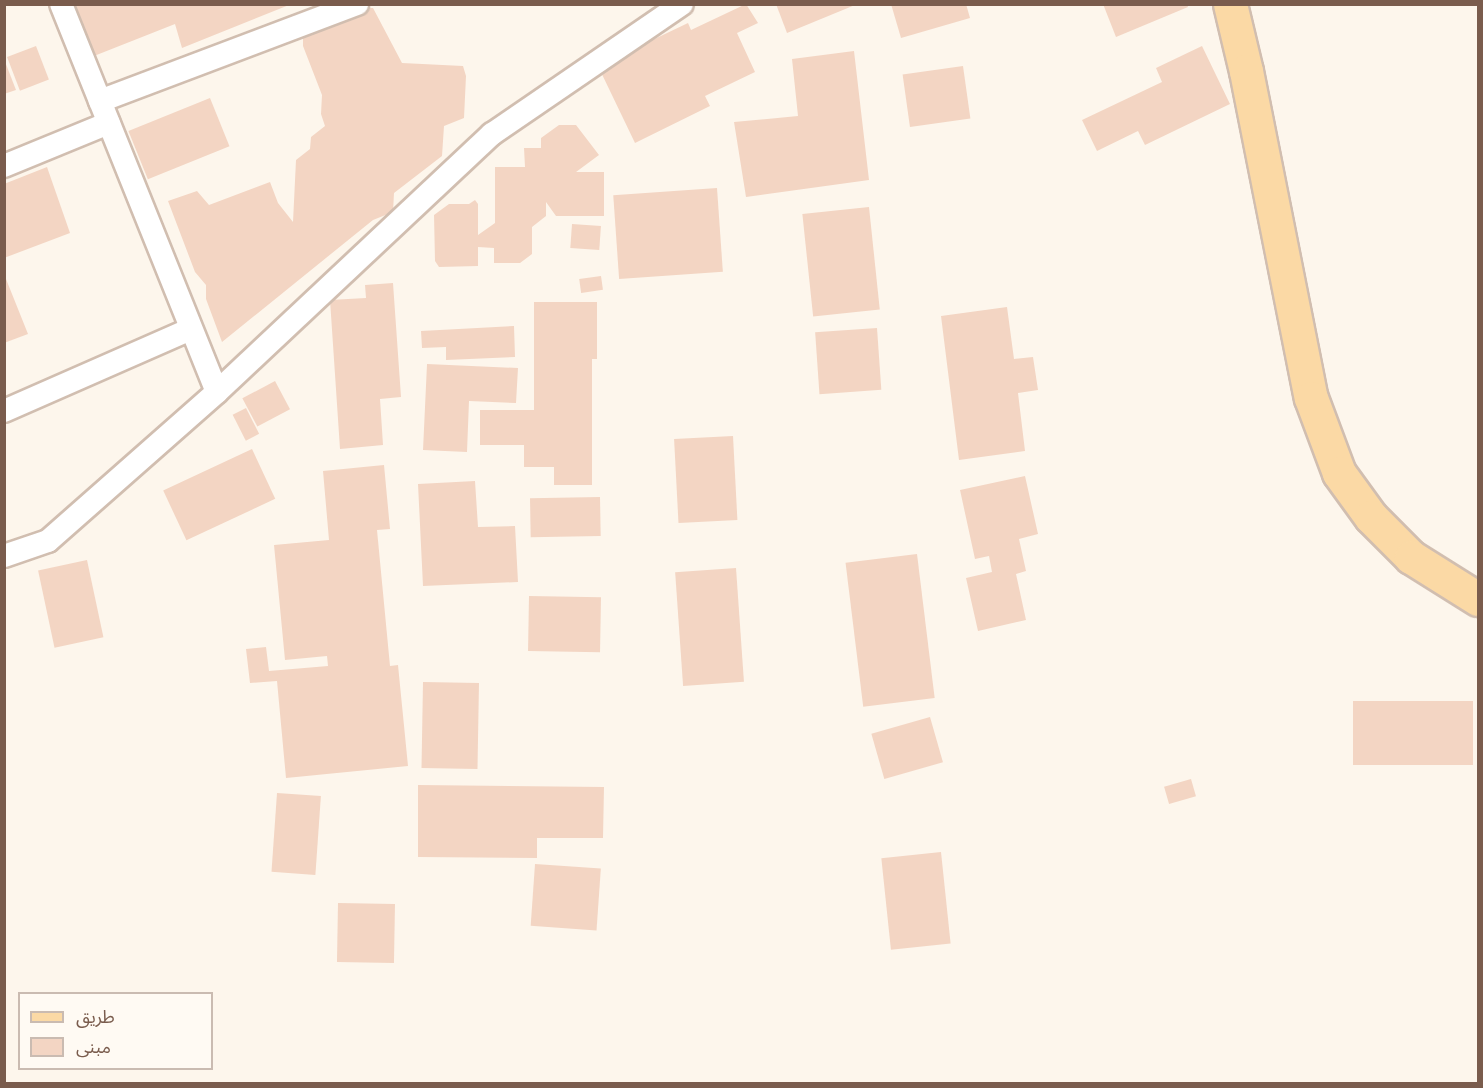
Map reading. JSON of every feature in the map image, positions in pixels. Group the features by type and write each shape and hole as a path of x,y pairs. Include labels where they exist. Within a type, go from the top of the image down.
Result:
{"main road":[{"path":"1230,4 1246,71 1311,398 1339,474 1371,517 1411,557 1479,599"}],"street":[{"path":"61,4 217,392"},
{"path":"100,101 333,9 357,4"},
{"path":"4,556 48,541 217,392 492,134 682,4"},
{"path":"4,166 109,123"},
{"path":"4,411 191,329"}],"building":[{"path":"73,4 289,5 182,48 175,24 94,56"},
{"path":"746,4 758,23 737,33 755,72 705,96 710,106 635,143 598,66 688,23 691,30"},
{"path":"776,4 855,4 855,5 787,33"},
{"path":"891,4 966,4 970,18 901,38"},
{"path":"1103,4 1187,4 1188,7 1116,37"},
{"path":"363,8 373,8 402,63 463,66 466,76 464,118 444,126 442,156 394,193 393,212 373,220 222,342 206,299 206,285 195,272 168,201 197,191 209,205 270,182 278,203 293,222 296,160 310,149 311,137 325,126 321,114 322,95 303,46 303,31"},
{"path":"36,46 49,80 20,91 7,57"},
{"path":"1202,46 1230,104 1145,145 1138,131 1097,151 1082,120 1162,82 1156,68"},
{"path":"854,51 869,180 746,197 734,122 798,116 792,59"},
{"path":"4,59 16,90 4,94"},
{"path":"963,66 970,118 910,127 903,74"},
{"path":"210,98 229,146 148,179 128,131"},
{"path":"559,125 576,125 599,155 576,172 604,172 604,216 556,216 546,202 546,216 532,227 532,254 520,263 494,263 494,248 478,247 478,266 439,267 435,261 434,215 449,204 469,204 475,200 478,204 478,235 495,223 495,167 525,167 524,148 541,148 541,138"},
{"path":"47,167 70,233 4,258 4,184"},
{"path":"717,188 723,272 619,279 613,195"},
{"path":"869,207 880,309 813,316 802,214"},
{"path":"572,224 601,226 599,250 570,248"},
{"path":"4,274 28,334 4,343"},
{"path":"601,276 603,290 581,293 579,279"},
{"path":"393,283 401,397 380,399 383,445 340,449 330,300 366,298 365,285"},
{"path":"534,302 597,302 597,359 592,359 592,485 554,485 554,467 524,467 524,445 480,445 480,410 534,410"},
{"path":"1007,307 1014,359 1033,357 1038,390 1018,393 1025,451 959,460 941,316"},
{"path":"514,326 515,357 446,360 446,347 422,348 421,331"},
{"path":"877,328 881,390 819,394 815,332"},
{"path":"427,364 518,368 516,403 469,401 467,452 423,450"},
{"path":"275,381 290,409 257,427 242,398"},
{"path":"246,408 259,434 246,441 233,415"},
{"path":"733,436 737,520 678,523 674,439"},
{"path":"252,449 275,499 186,540 163,490"},
{"path":"384,465 390,529 377,530 390,666 398,665 408,766 286,778 277,681 250,683 246,649 266,647 269,671 328,666 327,656 285,660 274,545 329,540 323,471"},
{"path":"1025,476 1038,534 1019,539 1026,571 1016,574 1026,620 978,631 966,578 992,572 989,556 975,559 960,490"},
{"path":"475,481 478,527 515,526 518,582 423,586 418,484"},
{"path":"600,497 601,536 531,537 530,498"},
{"path":"917,554 935,698 863,707 846,563"},
{"path":"87,560 103,637 55,648 38,570"},
{"path":"736,568 744,682 683,686 675,572"},
{"path":"529,596 601,597 600,652 528,651"},
{"path":"423,682 479,683 477,769 421,768"},
{"path":"1353,701 1473,701 1473,765 1353,765"},
{"path":"930,717 943,762 884,779 871,734"},
{"path":"1191,779 1196,796 1169,804 1164,787"},
{"path":"418,785 604,787 603,838 537,838 537,858 418,857"},
{"path":"277,793 321,796 315,875 271,872"},
{"path":"941,852 951,943 891,950 881,858"},
{"path":"535,864 601,869 597,930 531,926"},
{"path":"338,903 395,904 394,963 337,962"}]}
